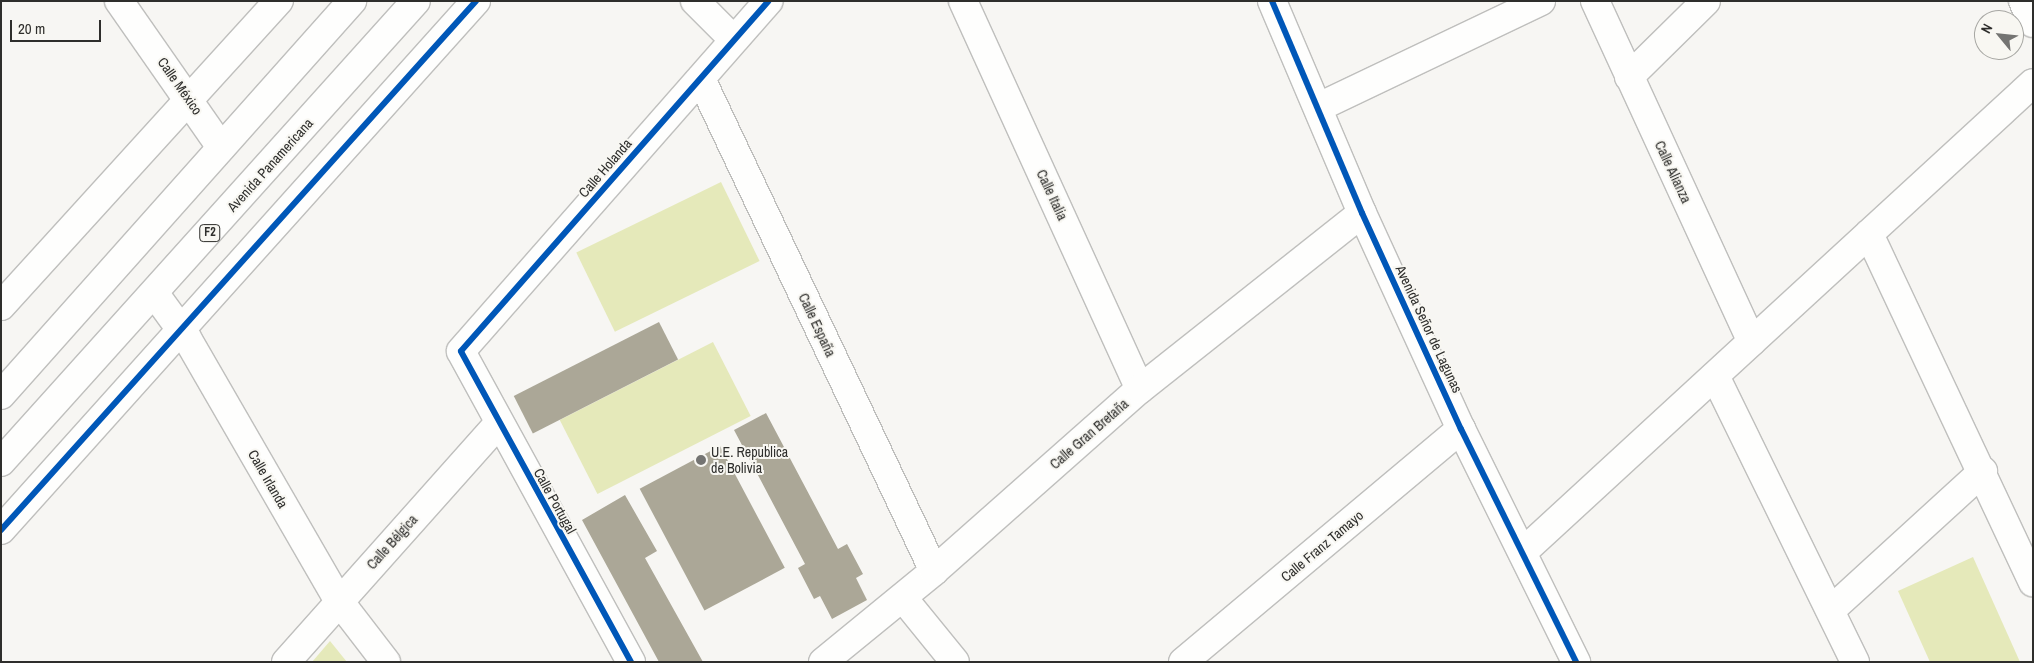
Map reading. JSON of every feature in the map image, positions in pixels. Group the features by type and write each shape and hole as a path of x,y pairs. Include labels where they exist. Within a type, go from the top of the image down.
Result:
{"main road":[{"name":"Calle México","path":"119,1 190,99 222,147"},
{"path":"1,306 279,1"},
{"path":"1,395 352,1"},
{"name":"Avenida Panamericana","path":"1,462 155,294 416,1"},
{"path":"1,530 476,1"},
{"path":"695,1 733,39"},
{"name":"Calle Holanda","path":"461,351 768,1"},
{"name":"Calle Italia","path":"963,1 1140,389"},
{"name":"Avenida Señor de Lagunas","path":"1272,1 1319,107 1362,213 1461,429 1524,551 1567,657"},
{"path":"1319,107 1541,1"},
{"name":"Calle Alianza","path":"1595,1 1752,342"},
{"path":"1629,77 1706,1"},
{"path":"2022,1 2033,22"},
{"name":"Calle España","path":"701,79 934,571"},
{"path":"1524,551 2033,83"},
{"name":"Calle Gran Bretaña","path":"823,662 934,571 1140,389 1362,213"},
{"path":"1869,234 1983,471 2033,582"},
{"name":"Calle Irlanda","path":"155,294 181,330 338,601 386,662"},
{"name":"Calle Portugal","path":"461,351 498,424 631,662"},
{"path":"1715,376 1832,610 1855,662"},
{"name":"Calle Bélgica","path":"286,662 338,601 498,424"},
{"name":"Calle Franz Tamayo","path":"1183,662 1461,429"},
{"path":"1832,610 1983,471"},
{"path":"902,598 954,662"}],"green space":[{"path":"721,182 760,261 615,332 576,253"},
{"path":"713,342 751,416 597,494 560,420"},
{"path":"1973,557 2020,662 1930,662 1898,591"},
{"path":"330,641 347,662 312,662"}],"building":[{"path":"659,322 678,359 533,433 514,396"},
{"path":"766,413 838,549 847,544 863,574 856,578 867,600 832,619 820,596 814,599 798,568 805,564 734,430"},
{"path":"720,446 785,568 704,611 640,489"},
{"path":"625,495 657,551 645,558 703,662 659,662 582,520"}],"cycle path":[{"path":"1,530 476,1"},
{"path":"631,662 461,351 768,1"},
{"path":"1272,1 1362,213 1461,429 1576,662"}],"place":[{"name":"U.E. Republica de Bolivia","path":"701,460"}]}
